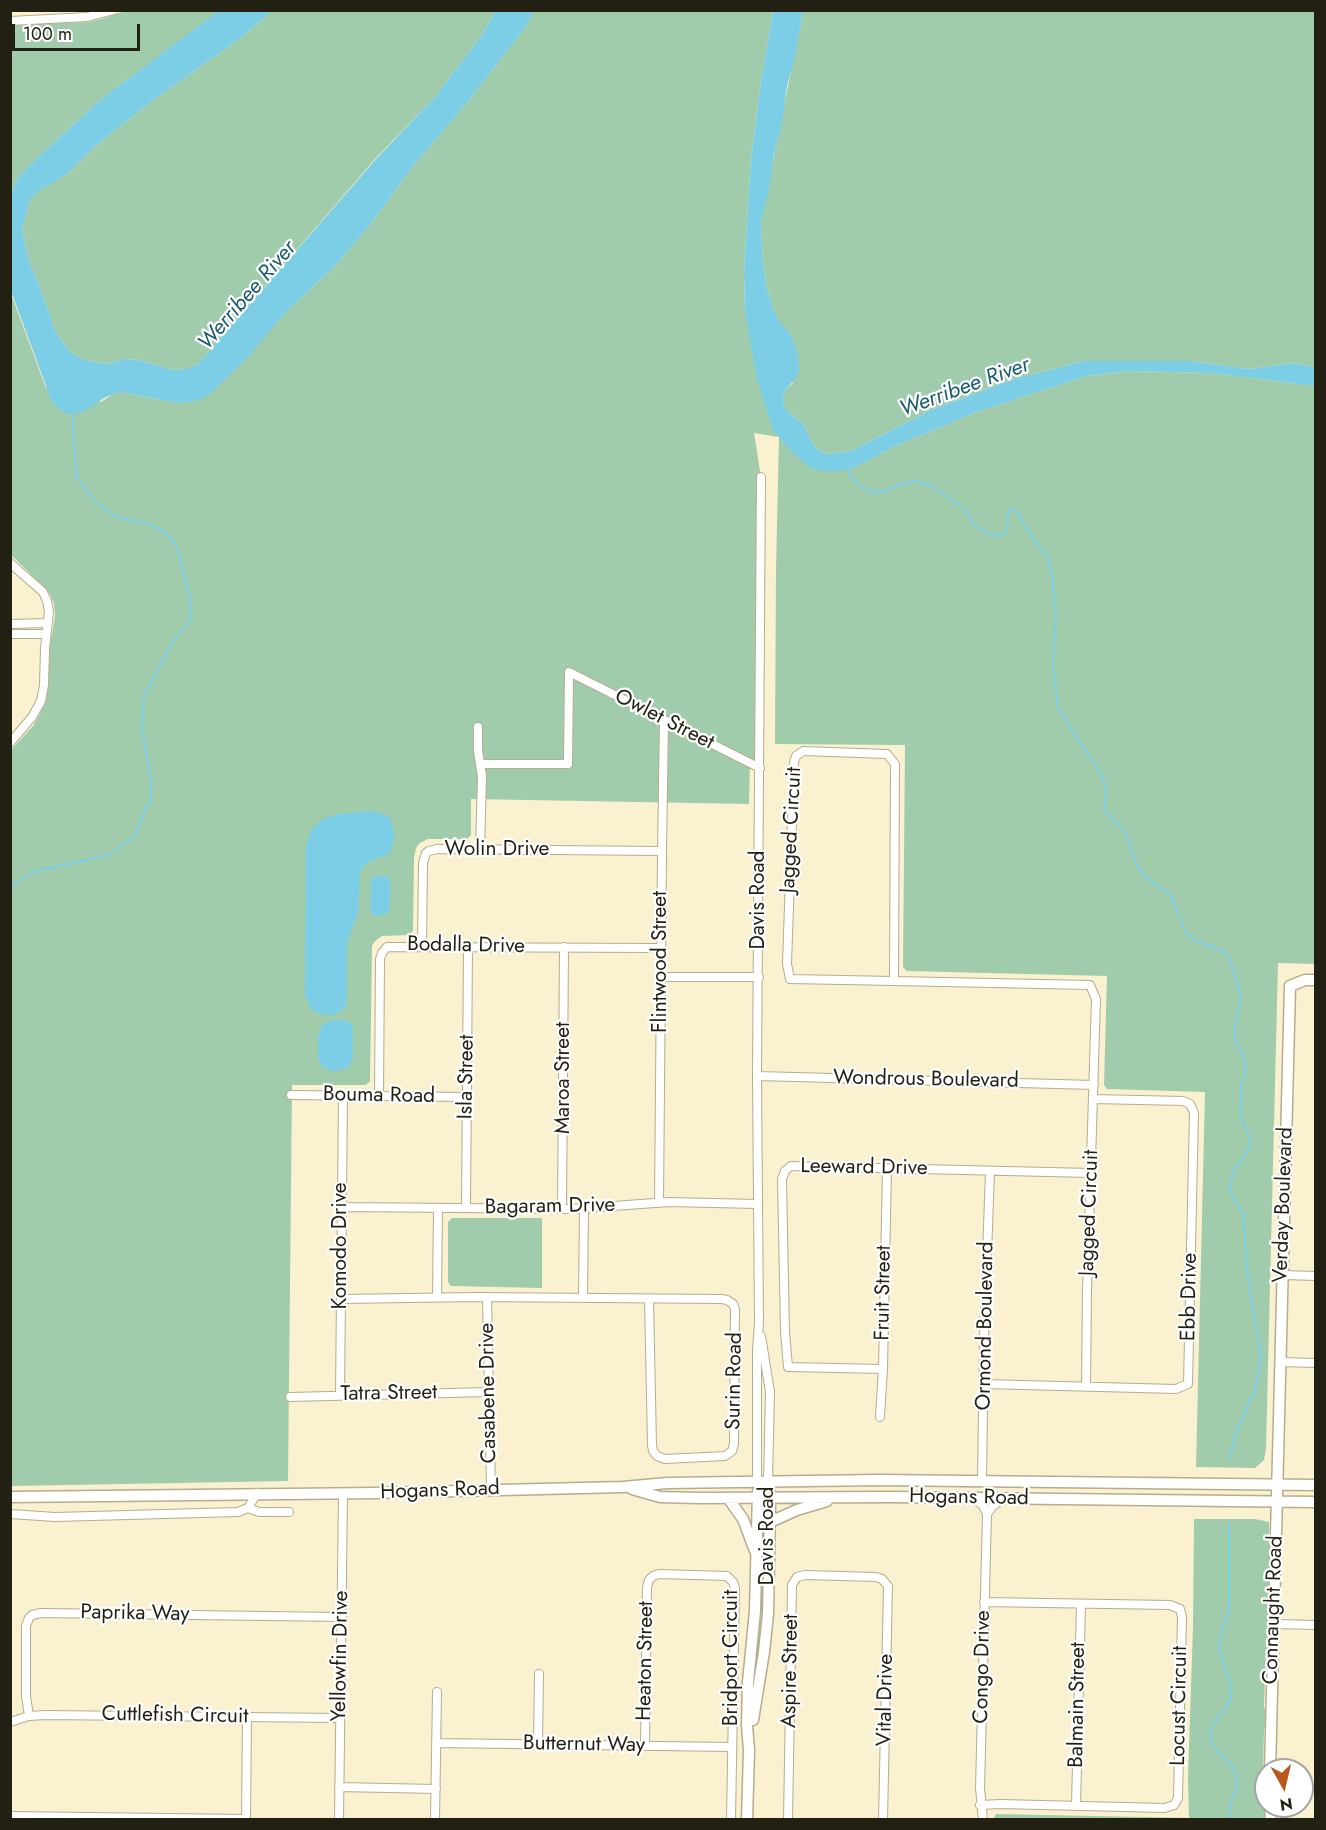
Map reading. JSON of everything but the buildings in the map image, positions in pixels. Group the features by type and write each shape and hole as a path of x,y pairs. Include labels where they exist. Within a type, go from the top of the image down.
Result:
{"street":[{"path":"10,21 87,17 114,10"},
{"name":"Davis Road","path":"749,1750 766,1629 770,1522 763,1482 770,1392 759,1323 757,1259 761,477"},
{"path":"10,562 45,596 49,606 41,701 32,717 10,743"},
{"path":"10,624 48,623"},
{"path":"10,634 46,634"},
{"name":"Owlet Street","path":"480,764 568,764 569,672 760,768"},
{"name":"Flintwood Street","path":"659,1203 664,720"},
{"path":"478,727 482,776 480,850"},
{"name":"Jagged Circuit","path":"894,981 895,764 887,754 802,751 796,756 794,762 787,964 790,979 1090,985 1096,999 1086,1387"},
{"name":"Wolin Drive","path":"422,946 423,863 426,853 436,849 662,851"},
{"name":"Bodalla Drive","path":"379,1096 381,955 384,949 390,946 661,948"},
{"name":"Isla Street","path":"466,1208 468,946"},
{"name":"Maroa Street","path":"562,1209 564,947"},
{"path":"661,977 759,977"},
{"name":"Verday Boulevard","path":"1278,1450 1290,986 1305,980 1316,980"},
{"name":"Wondrous Boulevard","path":"757,1076 1094,1085"},
{"name":"Bouma Road","path":"291,1095 466,1097"},
{"name":"Komodo Drive","path":"340,1395 343,1096"},
{"name":"Ebb Drive","path":"985,1384 1181,1388 1188,1383 1194,1113 1190,1104 1183,1101 1094,1099"},
{"name":"Leeward Drive","path":"883,1369 788,1367 785,1332 782,1179 785,1171 791,1166 1092,1173"},
{"name":"Fruit Street","path":"880,1417 887,1168"},
{"name":"Ormond Boulevard","path":"982,1481 990,1171"},
{"name":"Bagaram Drive","path":"342,1207 562,1209 659,1203 759,1204"},
{"path":"437,1297 438,1208"},
{"path":"583,1298 584,1208"},
{"path":"1283,1275 1316,1276"},
{"name":"Surin Road","path":"341,1299 487,1297 722,1299 730,1301 734,1306 734,1444 732,1451 725,1456 665,1459 657,1456 653,1451 651,1445 650,1299"},
{"name":"Casabene Drive","path":"487,1297 490,1489"},
{"path":"1280,1362 1316,1363"},
{"name":"Tatra Street","path":"290,1397 488,1392"},
{"name":"Connaught Road","path":"1270,1758 1278,1450"},
{"name":"Hogans Road","path":"10,1497 343,1493 623,1487 667,1483 879,1480 1316,1485"},
{"name":"Hogans Road","path":"623,1487 660,1497 1316,1502"},
{"path":"10,1514 55,1517 234,1513 248,1508 257,1493"},
{"name":"Yellowfin Drive","path":"339,1820 343,1493"},
{"path":"728,1497 743,1519 757,1554"},
{"name":"Davis Road","path":"749,1820 748,1682 755,1611 757,1554 764,1497"},
{"path":"770,1522 796,1510 836,1498"},
{"path":"974,1498 983,1506 987,1514 1004,1498"},
{"path":"248,1508 259,1512 289,1512"},
{"name":"Congo Drive","path":"982,1820 980,1805 987,1514"},
{"name":"Bridport Circuit","path":"651,1577 659,1574 727,1575 733,1582 735,1596 731,1820"},
{"name":"Aspire Street","path":"788,1820 793,1582 797,1577 805,1575 876,1577 885,1581"},
{"name":"Heaton Street","path":"645,1746 647,1587 651,1577"},
{"name":"Vital Drive","path":"883,1820 888,1589 885,1581"},
{"name":"Locust Circuit","path":"980,1805 1165,1808 1174,1805 1178,1798 1180,1723 1182,1617 1180,1609 1170,1605 984,1602"},
{"name":"Balmain Street","path":"1076,1806 1081,1604"},
{"name":"Paprika Way","path":"29,1716 26,1696 27,1626 32,1615 41,1613 342,1617"},
{"path":"1274,1624 1316,1625"},
{"path":"538,1744 539,1674"},
{"path":"435,1820 437,1692"},
{"name":"Cuttlefish Circuit","path":"10,1722 29,1716 45,1715 340,1718"},
{"path":"10,1816 246,1819 248,1717"},
{"name":"Butternut Way","path":"436,1743 732,1747"},
{"path":"339,1787 436,1789"}],"green space":[{"path":"125,11 220,11 100,100 17,179 11,195 11,25 89,22"},
{"path":"272,11 495,11 482,35 436,96 375,159 198,364 186,369 173,370 138,360 125,359 108,364 85,360 70,352 55,331 28,258 22,229 30,199 39,190 66,175 95,146 156,98 242,37"},
{"path":"534,11 773,11 751,158 744,272 745,312 773,430 854,468 895,446 977,412 1086,376 1128,371 1212,373 1315,386 1316,964 1278,963 1266,1448 1264,1460 1255,1468 1196,1467 1205,1092 1107,1089 1104,1085 1107,976 907,971 903,967 905,745 775,744 779,437 754,433 761,477 760,768 750,763 749,804 471,799 471,835 467,839 428,839 416,848 413,931 409,935 382,936 372,946 370,1081 366,1085 292,1085 288,1481 11,1486 11,750 33,726 45,704 55,616 54,604 49,592 11,555 10,291 46,388 101,402 120,392 179,403 284,314 336,265 369,226 410,170 465,105 525,28"},
{"path":"803,11 1315,11 1315,367 1293,363 1250,369 1190,361 1084,361 1014,379 931,410 851,451 828,454 821,452 813,445 803,424 784,406 783,396 793,383 778,321 767,290 761,222"},
{"path":"452,1218 542,1218 542,1288 451,1286 448,1282 448,1222"},
{"path":"1194,1519 1255,1519 1269,1522 1269,1646 1266,1651 1264,1707 1267,1712 1267,1723 1264,1728 1263,1758 1254,1758 1254,1818 1264,1819 993,1820 996,1814 1189,1818 1188,1778"}],"water":[{"path":"220,10 272,11 242,37 156,98 95,146 66,175 40,190 30,199 22,229 28,258 55,331 70,352 85,360 108,364 125,359 138,360 173,370 186,369 198,364 376,159 436,96 482,35 495,11 534,11 525,28 465,105 410,170 369,226 336,265 284,314 246,359 209,395 197,401 179,403 120,392 106,397 83,412 69,414 52,402 11,291 11,195 17,179 100,100"},
{"path":"773,11 803,11 761,222 763,264 767,290 778,320 791,335 798,355 797,377 783,396 784,406 803,424 813,445 821,452 828,454 851,451 931,410 1014,379 1084,361 1190,361 1250,369 1293,363 1315,367 1315,386 1212,373 1128,371 1086,376 977,412 895,446 854,468 832,472 811,468 793,453 773,430 757,378 745,312 744,272 751,158"},
{"path":"372,811 386,815 391,820 395,837 387,855 368,862 360,871 358,914 347,941 345,1008 334,1015 320,1014 312,1010 305,996 306,845 312,829 323,819 338,814"},
{"path":"376,876 387,876 391,882 389,912 377,916 373,915 370,909 371,881"},
{"path":"333,1020 351,1023 353,1029 353,1058 348,1068 336,1071 325,1069 318,1060 318,1037 322,1025"}],"waterway":[{"path":"10,886 38,870 110,854 134,837 150,800 152,785 142,729 144,696 172,643 191,619 190,599 175,543 163,530 110,513 93,499 77,477 74,413"},
{"path":"848,466 851,477 873,493 917,481 933,487 965,509 973,524 989,534 999,536 1003,534 1008,528 1007,516 1010,510 1015,509 1048,557 1056,613 1053,662 1058,708 1099,771 1106,795 1104,808 1107,814 1125,831 1137,866 1148,879 1172,897 1186,933 1196,941 1223,951 1230,960 1241,996 1234,1035 1245,1061 1246,1070 1241,1084 1240,1112 1250,1140 1248,1151 1236,1167 1230,1190 1243,1212 1248,1278 1261,1357 1256,1387 1235,1436 1230,1459"},
{"path":"1229,1523 1229,1608 1219,1651 1230,1681 1231,1700 1210,1729 1212,1744 1235,1770 1238,1785 1231,1803 1229,1820"}],"water label":[{"name":"Werribee River","path":"248,296"},
{"name":"Werribee River","path":"965,388"}]}
